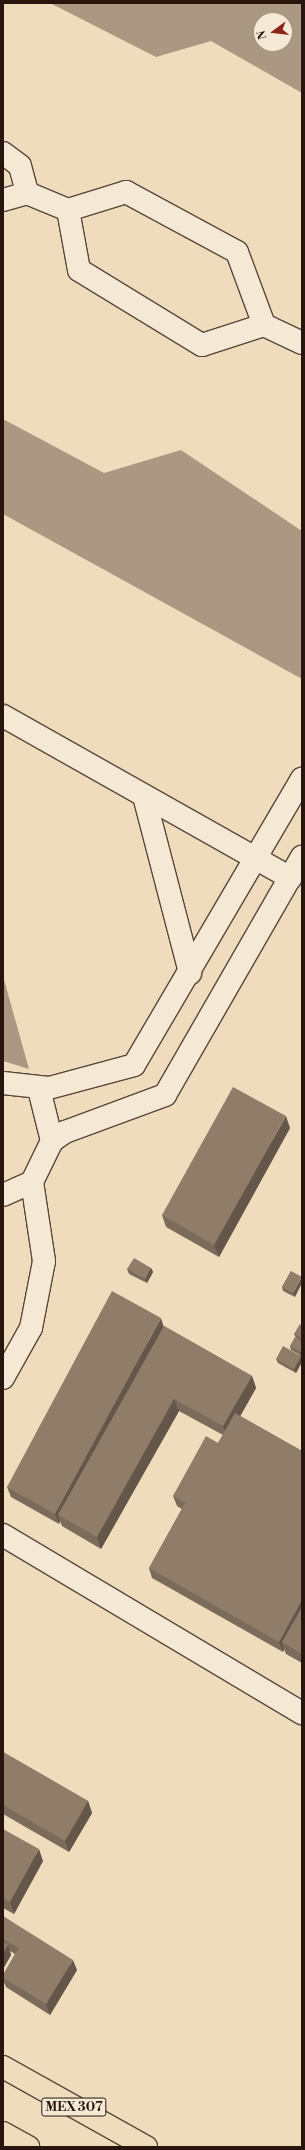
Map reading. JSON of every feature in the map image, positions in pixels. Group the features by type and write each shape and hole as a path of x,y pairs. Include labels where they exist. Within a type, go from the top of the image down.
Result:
{"highway":[{"name":"MEX 307","path":"3,2067 146,2147"},
{"path":"3,2133 28,2147"}],"street":[{"path":"3,153 20,166 27,193"},
{"path":"3,200 27,193 68,210 126,192 237,252 264,325"},
{"path":"68,210 79,270 202,344 264,325 302,343"},
{"path":"3,716 290,878"},
{"path":"3,1083 39,1089 134,1065 190,973 202,946 258,859 302,779"},
{"path":"144,796 190,973"},
{"path":"52,1141 65,1132 166,1095 302,857"},
{"path":"3,1195 32,1182 46,1161 52,1141 39,1089"},
{"path":"3,1378 31,1328 44,1261 32,1182"},
{"path":"3,1535 302,1713"}],"shaded area":[{"path":"50,3 302,3 302,93 211,41 156,57"},
{"path":"3,419 104,473 181,450 302,531 302,679 3,514"},
{"path":"3,976 29,1069 3,1061"}],"building":[{"path":"233,1087 286,1116 214,1245 162,1215"},
{"path":"134,1258 151,1268 145,1279 127,1269"},
{"path":"291,1271 302,1277 293,1293 282,1287"},
{"path":"112,1291 161,1318 55,1514 7,1487"},
{"path":"300,1324 302,1326 302,1338 294,1334"},
{"path":"164,1326 252,1376 223,1426 174,1399 97,1537 58,1515"},
{"path":"295,1337 302,1341 302,1353 290,1346"},
{"path":"283,1346 301,1356 294,1369 276,1359"},
{"path":"235,1413 302,1451 302,1600 279,1642 149,1568 185,1503 173,1496 206,1436 218,1443"},
{"path":"302,1607 302,1654 282,1642"},
{"path":"3,1752 88,1801 65,1841 3,1805"},
{"path":"3,1829 39,1849 10,1902 3,1898"},
{"path":"3,1916 73,1960 46,2004 3,1978 3,1975 19,1948 3,1939"},
{"path":"3,1942 8,1945 3,1953"}]}
